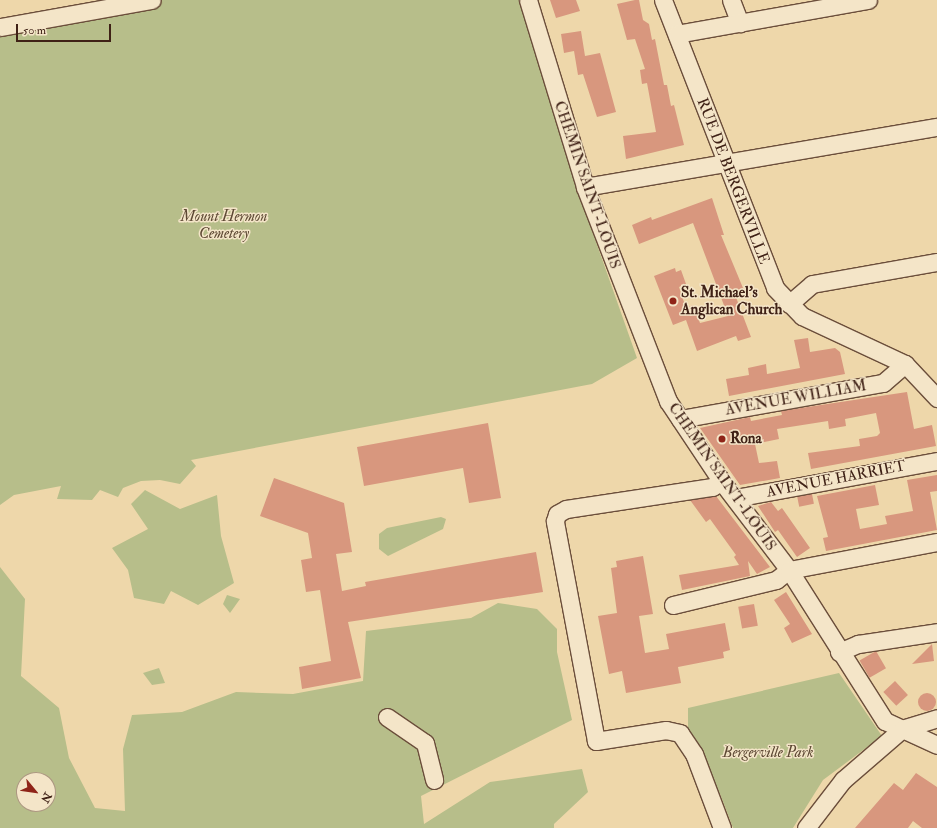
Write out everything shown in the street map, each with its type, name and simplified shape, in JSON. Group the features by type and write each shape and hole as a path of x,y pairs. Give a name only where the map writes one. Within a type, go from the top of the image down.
{"street":[{"path":"0,27 152,0"},
{"name":"CHEMIN SAINT-LOUIS","path":"528,0 584,186 654,372 680,419 722,482 789,570 839,652 885,721 937,745"},
{"name":"RUE DE BERGERVILLE","path":"663,0 768,275 788,304 802,316 905,364 937,398"},
{"path":"731,0 740,23"},
{"path":"676,34 868,0"},
{"path":"584,186 937,126"},
{"path":"788,304 812,284 937,262"},
{"name":"AVENUE WILLIAM","path":"680,419 883,383 905,364"},
{"name":"AVENUE HARRIET","path":"735,498 937,461"},
{"path":"722,482 704,489 566,509 557,514 555,531 596,741 666,730 680,733 694,754 722,828"},
{"path":"673,605 776,580 789,570 937,542"},
{"path":"839,652 858,644 937,632"},
{"path":"387,717 425,743 434,780"},
{"path":"806,828 843,780 902,728 937,718"}],"green space":[{"name":"Mount Hermon Cemetery","path":"153,0 526,0 577,188 637,358 592,384 191,460 196,466 180,484 160,480 141,481 123,488 118,497 100,490 92,500 57,499 61,486 14,495 0,505 0,28"},
{"path":"145,490 180,509 217,495 221,536 234,583 198,605 171,591 164,604 134,598 128,570 112,548 148,529 131,504"},
{"path":"441,517 446,519 443,529 388,556 379,549 379,534 387,528"},
{"path":"0,567 25,599 21,676 59,708 69,758 95,808 125,811 123,749 132,715 182,712 236,692 293,694 363,681 366,631 471,618 498,603 537,609 557,629 557,652 572,720 421,796 424,824 490,782 582,769 588,792 554,824 554,828 0,828"},
{"path":"227,595 240,599 230,613 223,604"},
{"path":"159,668 165,683 152,685 143,673"},
{"name":"Bergerville Park","path":"839,673 882,736 823,780 793,828 733,828 720,794 707,778 688,732 688,708"}],"building":[{"path":"550,0 576,0 580,11 556,18"},
{"path":"639,0 643,20 649,24 652,40 655,39 664,85 667,85 671,106 674,105 684,145 626,159 623,136 656,132 647,83 642,84 640,70 645,69 635,39 627,40 617,4"},
{"path":"581,31 585,56 600,53 616,112 597,117 583,74 578,75 574,51 564,53 561,34"},
{"path":"712,198 724,235 721,235 743,288 734,292 751,337 738,341 736,336 697,351 686,320 673,325 654,276 675,268 676,272 681,270 686,284 679,287 686,308 693,305 700,323 728,316 693,223 639,244 632,225 651,217 652,220"},
{"path":"808,338 810,352 835,348 840,352 845,374 729,396 726,379 749,375 748,368 766,364 767,374 800,368 794,340"},
{"path":"907,392 914,429 932,425 936,446 811,469 808,453 860,446 859,439 877,436 880,433 876,413 845,419 846,426 829,429 828,421 777,429 779,439 755,444 759,463 777,461 780,478 740,485 700,428 750,417 751,421 782,415 781,411"},
{"path":"488,423 501,498 469,503 463,468 364,486 357,447"},
{"path":"937,475 937,491 930,492 937,530 826,551 823,538 828,537 817,496 875,485 879,505 856,509 860,529 887,524 885,516 913,511 907,480"},
{"path":"274,478 344,503 352,552 336,554 342,591 366,586 365,582 536,552 543,592 348,622 361,678 302,689 299,667 331,661 320,590 306,592 301,560 312,558 308,533 260,516"},
{"path":"812,494 814,504 799,507 797,497"},
{"path":"716,496 770,567 757,574 748,561 750,576 682,590 679,575 739,565 734,557 736,555 710,519 706,522 690,500"},
{"path":"771,502 778,511 782,508 810,548 797,557 778,530 775,532 758,506"},
{"path":"643,556 653,614 639,616 645,653 669,649 666,634 725,623 730,650 723,652 724,658 678,667 681,683 626,693 622,671 609,674 598,616 617,613 611,568 617,567 616,561"},
{"path":"786,592 812,634 792,643 784,628 790,624 774,600"},
{"path":"754,604 758,626 742,628 738,607"},
{"path":"932,644 934,661 912,664"},
{"path":"876,651 886,668 870,678 860,660"},
{"path":"895,681 908,695 896,706 883,692"},
{"path":"927,693 933,696 936,702 933,708 927,711 921,708 918,702 921,696"},
{"path":"916,773 937,787 937,828 922,828 913,821 908,828 855,828 894,783 903,790"}],"place":[{"name":"St. Michael's Anglican Church","path":"673,301"},
{"name":"Rona","path":"722,439"}]}
